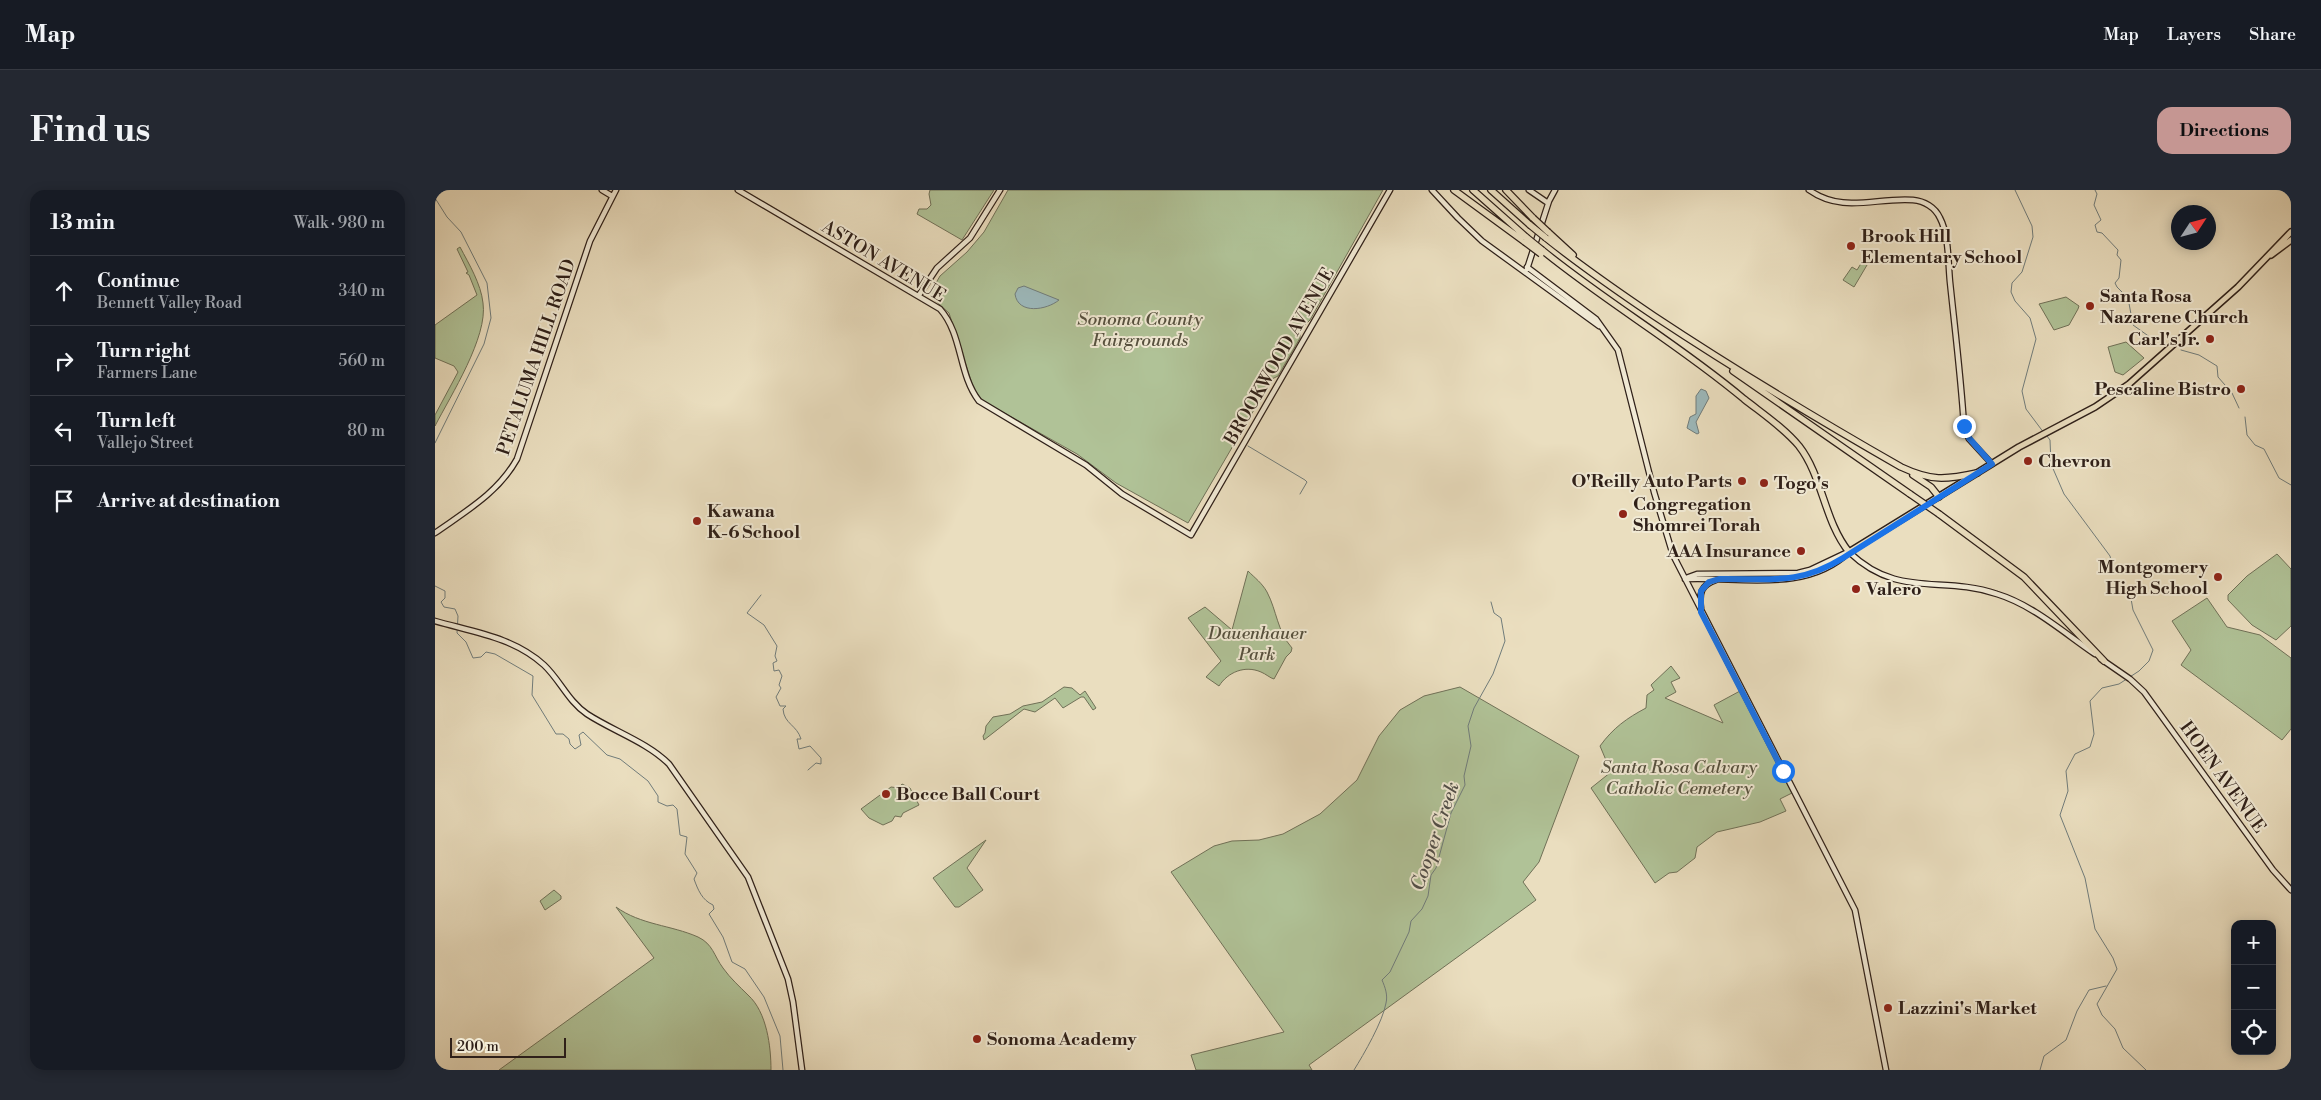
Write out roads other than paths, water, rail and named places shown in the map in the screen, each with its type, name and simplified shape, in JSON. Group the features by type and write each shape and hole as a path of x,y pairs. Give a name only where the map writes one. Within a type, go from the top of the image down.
{"highway":[{"path":"1454,190 1707,369 1791,438 1811,466 1836,531 1849,552"},
{"path":"1473,190 1525,240"},
{"path":"1491,190 1530,225 1547,235 1636,303 1939,514 2019,573 2104,661"},
{"path":"1506,190 1547,235"},
{"path":"1683,335 1806,412 1901,467 1929,486 1939,497"},
{"path":"1901,467 1918,475 1936,479 1977,473"}],"main road":[{"path":"2270,256 2275,248 2291,232"},
{"path":"1849,552 1992,464 2095,407 2129,384 2157,362 2270,256 2291,240"}],"street":[{"path":"602,190 613,196"},
{"name":"PETALUMA HILL ROAD","path":"435,533 491,493 506,477 517,460 590,241 616,190"},
{"name":"ASTON AVENUE","path":"738,190 940,309 948,318 967,384 979,401 1086,465 1122,494 1191,535"},
{"path":"919,295 937,268 970,238 999,190"},
{"name":"BROOKWOOD AVENUE","path":"1191,535 1390,190"},
{"path":"1432,190 1475,235 1604,330"},
{"path":"1529,190 1548,203"},
{"path":"1526,273 1548,203 1555,190"},
{"path":"1809,190 1827,200 1840,203 1913,200 1927,204 1938,213 1943,224 1948,261 1964,426 1969,438 1992,464"},
{"path":"1527,267 1579,304 1599,322 1621,358 1665,532 1701,612 1855,910 1886,1070"},
{"path":"1685,579 1697,574 1798,573 1849,552"},
{"path":"1685,579 1797,578 1828,567 1849,552"},
{"name":"HOEN AVENUE","path":"1849,552 1869,568 1898,581 1970,587 2006,597 2025,606 2137,684 2273,870 2291,890"},
{"path":"1701,612 1701,591 1709,582 1719,579"},
{"path":"435,621 499,638 526,652 549,670 576,706 656,754 669,764 748,876 787,979 793,1002 802,1070"}],"water":[{"path":"1024,286 1059,300 1041,308 1027,308 1017,301 1015,294 1018,288"},
{"path":"1701,389 1706,391 1709,398 1696,422 1699,433 1697,434 1687,428 1690,417 1696,414 1696,396"}],"waterway":[{"path":"2015,190 2032,226 2033,237 2022,272 2012,283 2011,292 2015,301 2030,318 2036,339 2022,391 2026,409 2044,433"},
{"path":"2095,190 2097,194 2094,205 2101,220 2095,225 2097,232 2102,233 2118,250 2117,255 2121,260 2119,278 2115,283 2128,298 2133,325 2154,340 2164,343"},
{"path":"435,198 447,217 461,232 487,283 491,318 484,344 435,443"},
{"path":"2181,350 2199,355 2217,366 2218,377 2232,393 2239,408"},
{"path":"2245,417 2247,435 2255,445 2264,449 2279,478 2291,485"},
{"path":"2047,436 2050,440 2051,464 2064,494 2110,556 2111,560"},
{"path":"1248,446 1305,480 1307,482 1300,494"},
{"path":"2121,582 2130,593 2133,610 2153,650 2149,661 2139,671 2119,684 2102,688 2090,701 2094,734 2090,747 2075,754 2066,771 2068,791 2060,815 2085,878 2095,929 2113,958 2117,969 2097,1004 2102,1015 2115,1029 2123,1048 2146,1070"},
{"path":"435,586 445,591 445,598 441,602 444,607 455,609 458,616 457,633 466,642 473,658 481,657 486,652 495,654 533,676 532,695 556,734 563,734 569,739 570,744 575,749 581,745 579,735 583,732 607,755 620,759 648,781 658,796 658,802 667,806 673,805 677,809 680,835 687,837 685,854 697,873 694,879 697,887 703,897 713,905 714,909 709,914 723,937 732,962 745,969 764,997 780,1036 783,1070"},
{"path":"761,595 747,613 764,625 777,646 775,656 777,661 773,663 774,671 779,670 782,676 779,685 781,688 776,697 780,706 786,706 783,709 784,714 799,734 801,739 797,739 799,749 810,746 821,758 821,764 816,763 808,770"},
{"name":"Cooper Creek","path":"1354,1070 1368,1047 1381,1019 1387,997 1382,980 1390,972 1409,932 1411,921 1422,909 1428,896 1431,875 1436,868 1451,813 1465,785 1464,776 1471,746 1468,726 1474,708 1493,674 1505,641 1501,618 1494,613 1491,602"},
{"path":"2040,1070 2044,1056 2066,1040 2077,1011 2089,990 2106,986"}],"place":[{"name":"Brook Hill Elementary School","path":"1851,246"},
{"name":"Santa Rosa Nazarene Church","path":"2090,306"},
{"name":"Carl's Jr.","path":"2210,339"},
{"name":"Pescaline Bistro","path":"2241,389"},
{"name":"Chevron","path":"2028,461"},
{"name":"O'Reilly Auto Parts","path":"1742,481"},
{"name":"Togo's","path":"1764,483"},
{"name":"Congregation Shomrei Torah","path":"1623,514"},
{"name":"Kawana K-6 School","path":"697,521"},
{"name":"AAA Insurance","path":"1801,551"},
{"name":"Montgomery High School","path":"2218,577"},
{"name":"Valero","path":"1856,589"},
{"name":"Bocce Ball Court","path":"886,794"},
{"name":"Lazzini's Market","path":"1888,1008"},
{"name":"Sonoma Academy","path":"977,1039"}],"park label":[{"name":"Sonoma County Fairgrounds","path":"1140,329"},
{"name":"Dauenhauer Park","path":"1257,643"},
{"name":"Santa Rosa Calvary Catholic Cemetery","path":"1679,777"}]}
